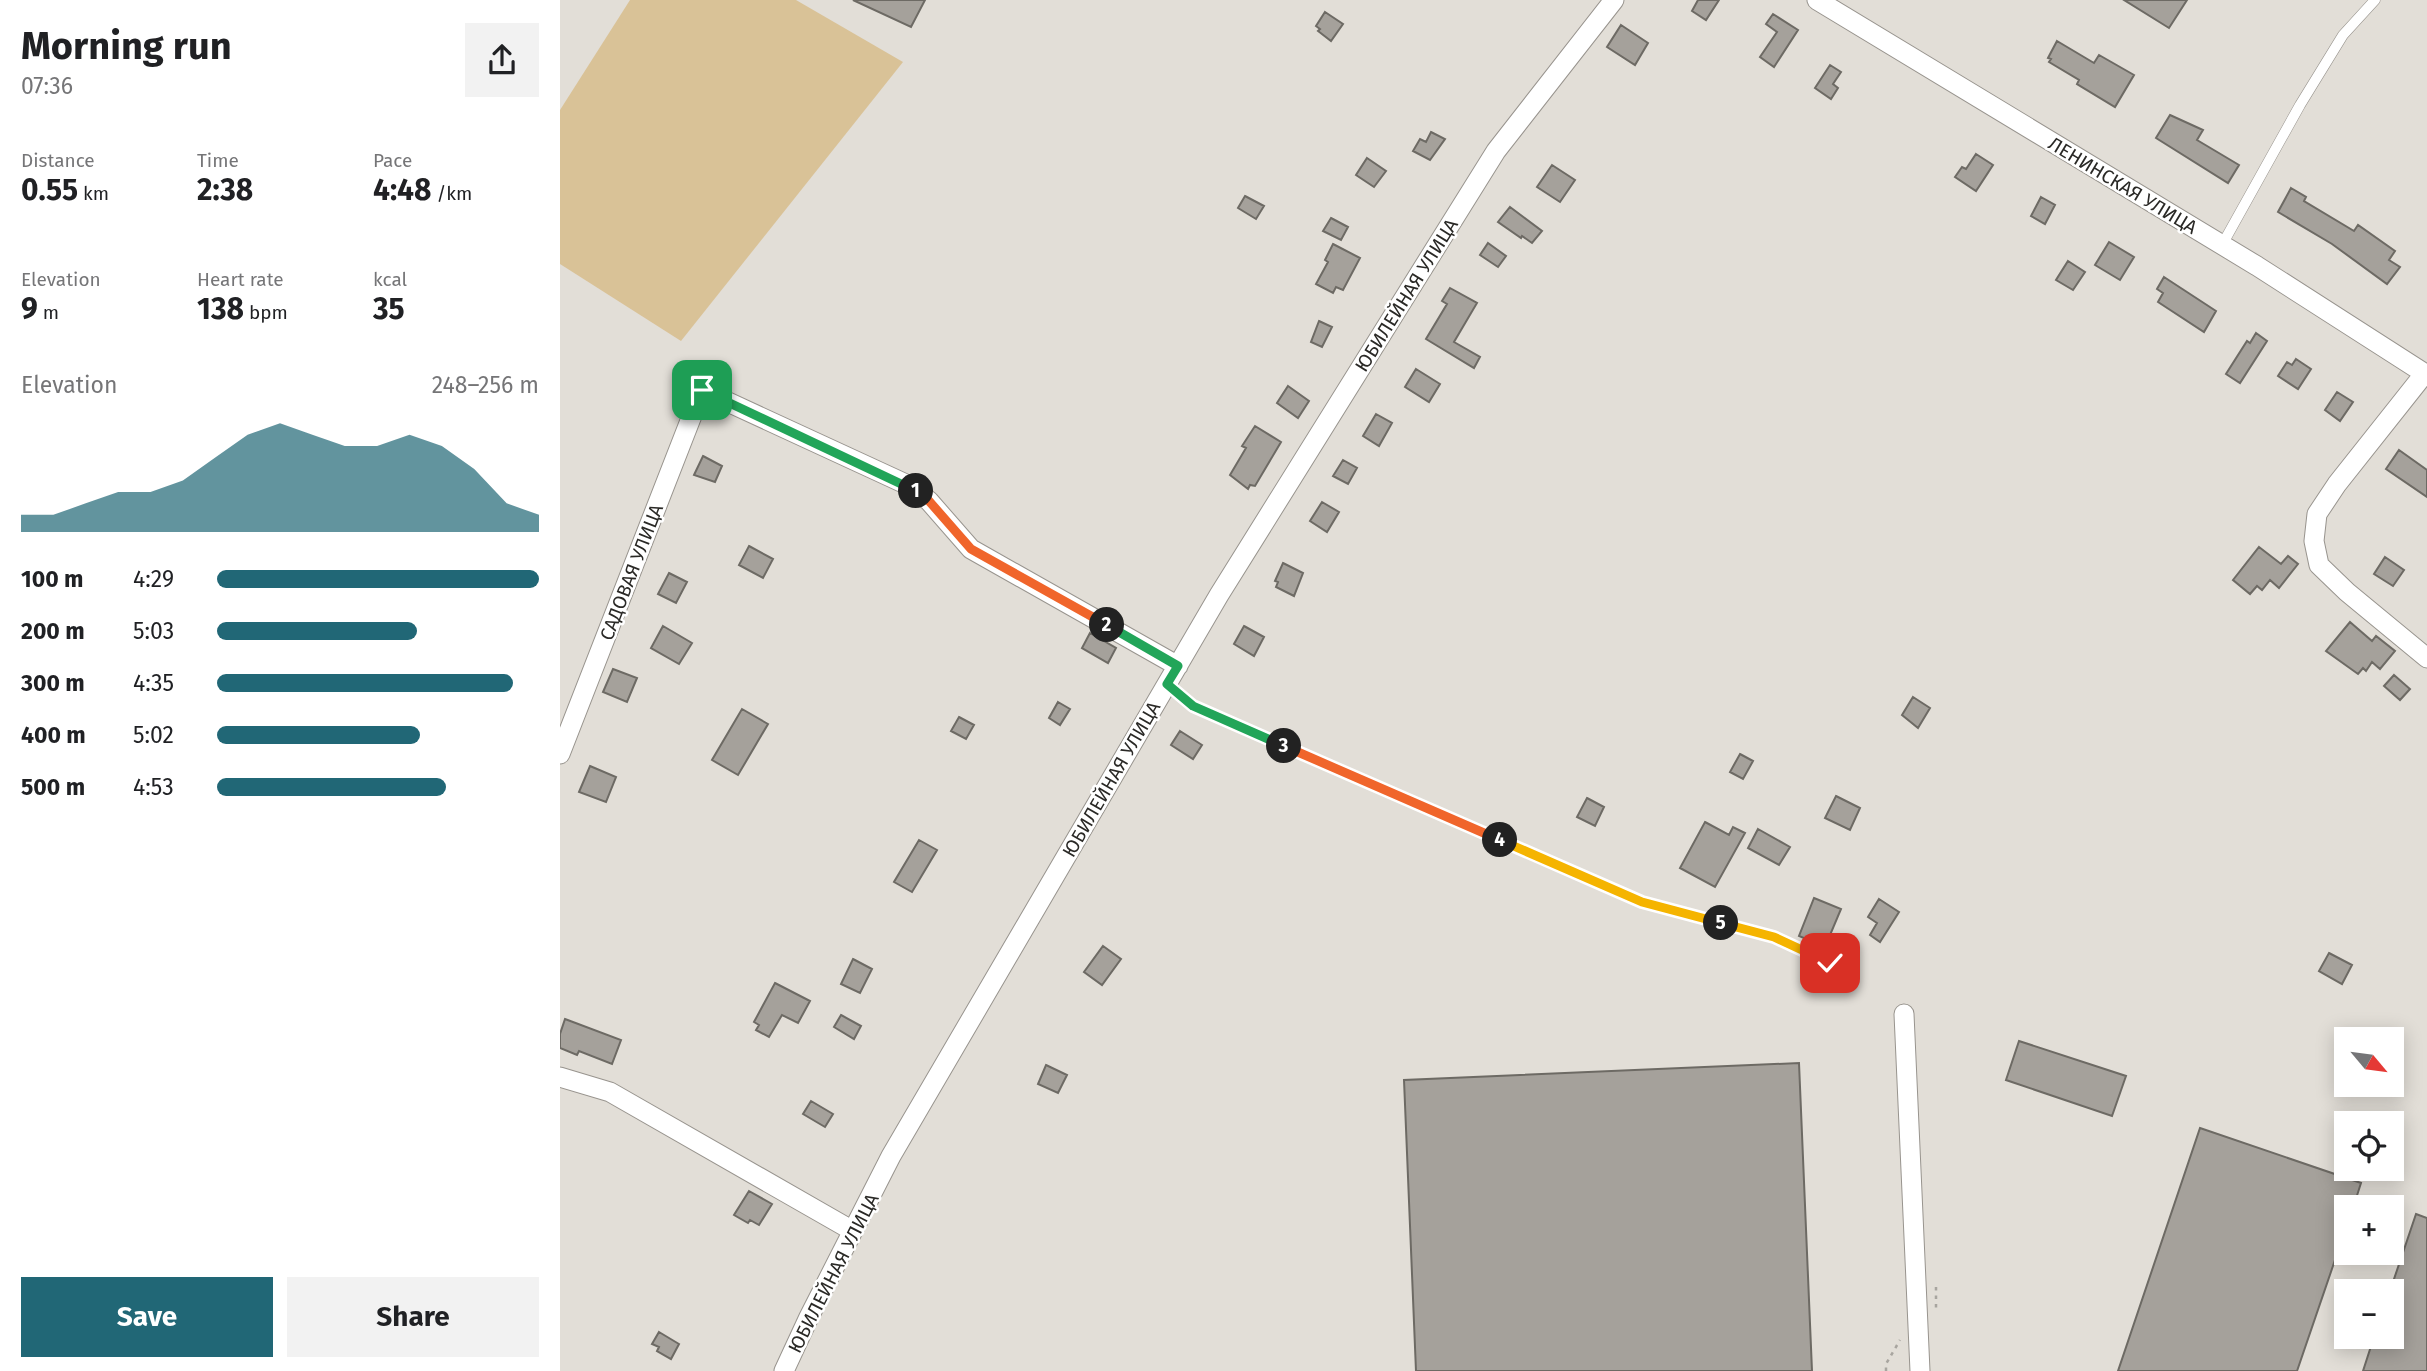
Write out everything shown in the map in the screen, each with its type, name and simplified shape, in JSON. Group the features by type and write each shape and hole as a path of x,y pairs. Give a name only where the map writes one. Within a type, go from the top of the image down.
{"street":[{"name":"ЮБИЛЕЙНАЯ УЛИЦА","path":"784,1371 898,1144 1167,684 1496,151 1614,0"},
{"name":"ЛЕНИНСКАЯ УЛИЦА","path":"1817,0 2222,245 2426,374"},
{"path":"2426,374 2337,484 2317,514 2314,541 2319,565 2347,592 2427,658"},
{"name":"САДОВАЯ УЛИЦА","path":"560,754 702,390 910,486 929,501 971,549 1178,666"},
{"path":"1904,1014 1920,1371"},
{"path":"560,1077 610,1092 853,1231"}],"lane":[{"path":"2222,245 2300,105 2343,35 2375,0"},
{"path":"1167,684 1193,706 1642,902 1774,937 1830,963"}],"shaded area":[{"path":"630,0 796,0 903,62 681,341 560,264 560,110"}],"building":[{"path":"853,0 925,0 911,27"},
{"path":"1698,0 1719,0 1706,20 1692,11"},
{"path":"2124,0 2187,0 2169,28"},
{"path":"1325,12 1343,24 1331,41 1318,31 1320,29 1316,26"},
{"path":"1773,14 1798,30 1774,67 1760,57 1777,32 1766,24"},
{"path":"1621,25 1648,43 1635,65 1607,47"},
{"path":"2057,41 2094,63 2099,55 2134,75 2115,107 2077,84 2079,80 2049,62 2051,59 2048,58"},
{"path":"1830,65 1841,72 1833,84 1838,88 1831,99 1815,88"},
{"path":"2170,115 2203,130 2197,140 2239,165 2228,183 2156,138"},
{"path":"1431,132 1445,139 1430,160 1413,151 1420,139 1426,142"},
{"path":"1976,154 1993,165 1976,191 1955,177 1962,167 1966,169"},
{"path":"1367,158 1386,171 1374,187 1356,175"},
{"path":"1552,165 1575,180 1560,202 1537,187"},
{"path":"2291,188 2306,197 2304,201 2354,231 2358,225 2395,251 2389,260 2400,267 2387,284 2332,244 2278,212"},
{"path":"1245,196 1264,206 1256,219 1238,208"},
{"path":"2041,197 2055,205 2045,224 2031,216"},
{"path":"1510,207 1542,231 1532,243 1498,222"},
{"path":"1331,218 1348,227 1341,240 1323,231"},
{"path":"2109,242 2134,257 2120,280 2095,265"},
{"path":"1488,243 1506,256 1498,267 1480,255"},
{"path":"1333,244 1360,258 1343,290 1336,287 1333,293 1316,284 1328,262 1325,260"},
{"path":"2068,261 2085,272 2073,290 2056,280"},
{"path":"2164,277 2216,311 2204,332 2158,302 2163,293 2157,289"},
{"path":"1450,288 1477,303 1454,342 1480,357 1474,368 1426,339 1447,304 1442,301"},
{"path":"1319,321 1332,327 1322,347 1311,342"},
{"path":"2256,333 2267,341 2240,383 2226,374 2247,341 2250,343"},
{"path":"2296,359 2311,369 2298,389 2278,376 2287,362 2292,365"},
{"path":"1416,369 1440,384 1429,402 1405,387"},
{"path":"1288,386 1309,401 1298,418 1277,403"},
{"path":"2337,392 2353,402 2340,421 2325,410"},
{"path":"1376,414 1392,423 1379,446 1363,436"},
{"path":"1255,426 1281,442 1255,486 1250,485 1248,489 1230,475 1246,448 1242,446"},
{"path":"2399,450 2427,470 2427,497 2386,469"},
{"path":"703,456 722,466 715,482 694,475"},
{"path":"1343,460 1357,468 1348,484 1333,476"},
{"path":"1322,502 1339,512 1327,532 1310,521"},
{"path":"749,546 773,559 763,578 739,565"},
{"path":"2259,547 2281,564 2288,556 2298,564 2279,588 2270,580 2262,590 2257,586 2250,594 2233,580"},
{"path":"2385,557 2404,570 2393,586 2374,574"},
{"path":"1283,563 1303,573 1294,596 1276,587 1278,582 1275,581"},
{"path":"669,573 687,582 676,603 658,594"},
{"path":"2350,622 2372,641 2376,636 2395,651 2380,669 2372,662 2366,671 2363,668 2358,674 2326,651"},
{"path":"663,626 692,643 679,664 651,648"},
{"path":"1244,626 1264,637 1254,656 1234,644"},
{"path":"1090,633 1116,648 1108,663 1082,648"},
{"path":"613,669 637,678 627,702 603,692"},
{"path":"2394,675 2410,689 2400,700 2384,686"},
{"path":"1913,697 1930,708 1918,728 1902,715"},
{"path":"1058,702 1070,709 1060,725 1049,718"},
{"path":"742,709 768,724 738,775 712,760"},
{"path":"959,717 974,725 966,739 951,731"},
{"path":"1180,731 1202,745 1193,759 1171,745"},
{"path":"1740,754 1753,761 1743,779 1730,772"},
{"path":"590,766 616,777 606,802 579,792"},
{"path":"1836,796 1860,808 1850,830 1825,818"},
{"path":"1587,798 1604,807 1595,826 1577,817"},
{"path":"1705,822 1729,835 1733,827 1745,833 1715,887 1680,868"},
{"path":"1758,829 1790,847 1779,865 1748,848"},
{"path":"919,840 937,850 912,892 894,882"},
{"path":"1814,898 1841,909 1825,947 1799,936"},
{"path":"1879,899 1899,912 1880,942 1870,935 1877,923 1868,917"},
{"path":"1103,946 1121,959 1102,985 1084,972"},
{"path":"2329,953 2352,965 2342,984 2319,971"},
{"path":"853,959 872,969 860,993 841,984"},
{"path":"775,983 810,1001 798,1023 782,1015 769,1037 756,1030 759,1025 754,1022"},
{"path":"841,1015 861,1026 854,1039 834,1027"},
{"path":"565,1019 621,1040 612,1064 579,1051 577,1055 560,1048 560,1034"},
{"path":"2019,1041 2126,1076 2112,1116 2006,1080"},
{"path":"1799,1063 1812,1371 1416,1371 1404,1080"},
{"path":"1046,1065 1067,1075 1058,1093 1038,1084"},
{"path":"811,1101 833,1114 825,1127 803,1114"},
{"path":"2200,1128 2334,1174 2334,1181 2361,1183 2357,1195 2334,1195 2334,1263 2297,1371 2118,1371"},
{"path":"749,1191 772,1204 759,1225 750,1220 748,1223 734,1215"},
{"path":"2416,1214 2427,1218 2427,1371 2363,1371 2370,1349 2404,1349 2404,1279 2394,1279 2399,1265 2404,1265 2404,1250"},
{"path":"659,1332 679,1344 671,1359 657,1351 659,1347 652,1344"}],"route":[{"path":"702,390 910,486 929,501 971,549 1178,666 1167,684 1193,706 1642,902 1774,937 1830,963"}]}
